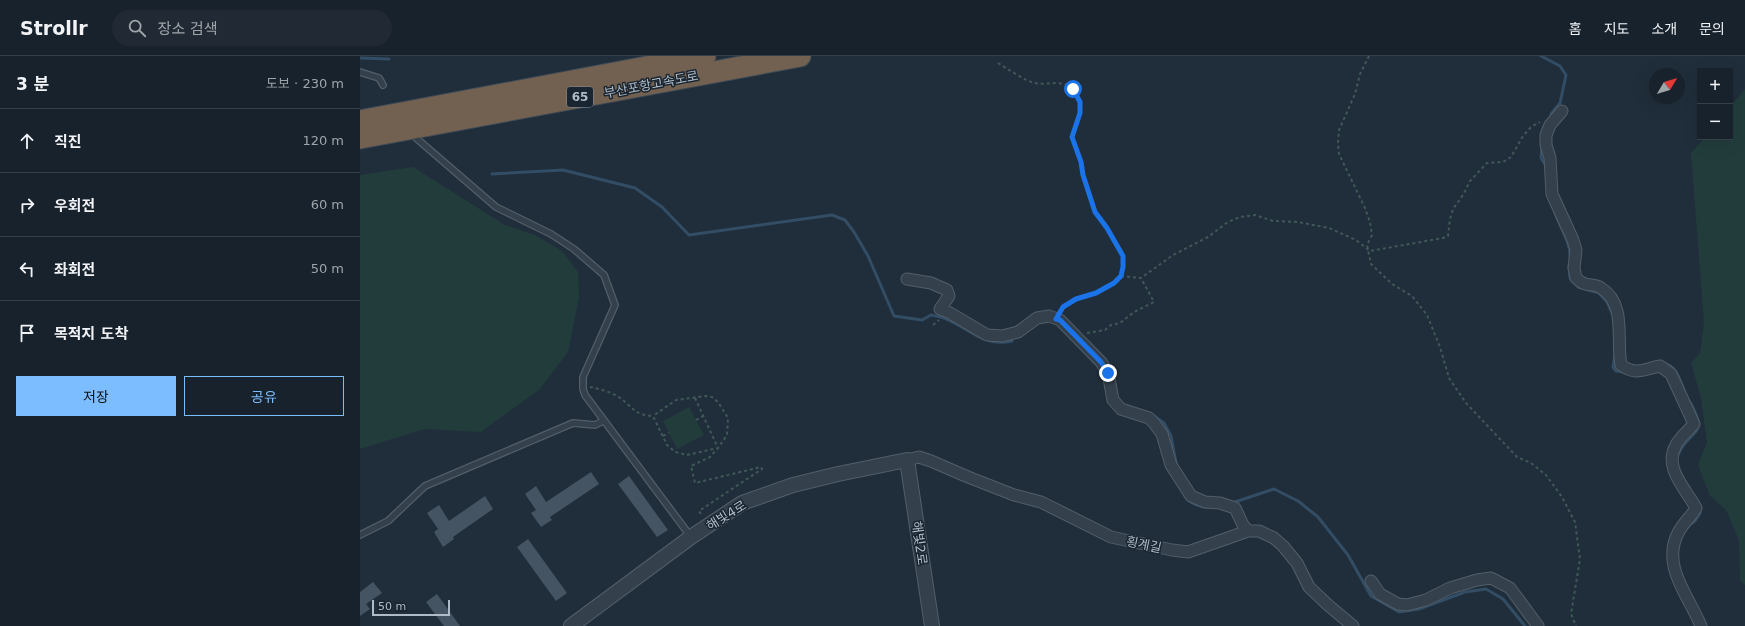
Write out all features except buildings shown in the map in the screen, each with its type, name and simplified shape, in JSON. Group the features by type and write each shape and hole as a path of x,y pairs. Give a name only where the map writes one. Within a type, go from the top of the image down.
{"highway":[{"name":"부산포항고속도로","path":"360,120 705,56"},
{"name":"부산포항고속도로","path":"360,138 800,56"}],"street":[{"path":"1559,115 1546,135 1546,145 1550,158 1550,184 1552,194 1576,250 1574,268 1576,278 1583,284 1600,287 1608,294 1613,302 1618,312 1619,354 1621,365 1628,370 1639,372 1660,366 1671,374 1694,424 1676,445 1671,458 1676,476 1696,508 1692,516 1678,532 1673,545 1673,554 1676,577 1696,615 1700,626"},
{"path":"907,278 931,283 947,290 948,296 940,309 950,313 987,335 1002,336 1018,332 1037,318 1049,316 1060,320 1101,362 1108,373 1113,400 1121,409 1149,418 1162,434 1171,465 1192,496 1205,502 1227,505 1235,508 1242,525 1248,531 1259,531 1274,538 1283,546 1297,563 1309,586 1328,605 1353,626"},
{"name":"횡계길","path":"907,460 918,457 931,461 1001,490 1041,502 1111,537 1172,550 1188,552 1248,531"},
{"name":"해빛4로","path":"570,626 691,537 742,503 764,494 838,474 907,460"},
{"name":"해빛2로","path":"907,460 932,626"},
{"path":"1371,581 1380,594 1398,604 1407,605 1426,600 1450,588 1491,578 1510,588 1538,626"}],"lane":[{"path":"360,72 379,78 383,85"},
{"path":"416,138 496,207 552,234 574,248 604,275 615,305 583,377 585,395 691,537"},
{"path":"360,535 388,521 424,486 573,423 595,425 603,420"}],"path":[{"path":"1369,56 1360,74 1355,94 1339,130 1338,143 1339,154 1365,208 1370,222 1372,235 1368,245 1368,250 1371,264 1392,284 1412,296 1427,315 1440,347 1450,378 1466,402 1517,457 1531,463 1546,475 1562,497 1575,522 1580,559 1571,614 1576,626"},
{"path":"998,63 1035,83 1061,83 1073,89 1080,102 1080,113 1072,137 1081,162 1083,175 1095,212 1107,228 1123,256 1121,276 1114,283 1096,293 1076,299 1063,307 1056,319"},
{"path":"1121,276 1142,278 1173,255 1208,237 1228,222 1240,217 1254,215 1273,221 1298,222 1329,228 1356,240 1368,250 1448,236 1453,209 1474,177 1487,163 1503,162 1511,157 1523,136 1531,127 1547,117 1559,115"},
{"path":"1080,340 1087,333 1105,330 1111,325 1120,323 1134,312 1154,302 1142,278"},
{"path":"933,325 939,320"},
{"path":"583,386 621,398 637,413 644,416 653,416 676,400 712,397 718,402 728,418 728,436 710,457 692,466 695,483 761,467 762,469 699,511 708,525"},
{"path":"695,398 718,448"},
{"path":"653,416 667,445 675,452 687,455 718,448"},
{"path":"696,420 703,416"},
{"path":"663,436 669,433"}],"green space":[{"path":"1745,89 1745,585 1740,580 1739,540 1726,510 1710,496 1698,465 1707,442 1701,398 1691,363 1700,353 1704,323 1691,153 1702,140 1733,140 1733,103"},
{"path":"413,167 505,225 535,235 562,251 578,272 579,297 568,352 540,389 481,432 424,429 360,449 360,175"},
{"path":"689,407 704,435 677,449 663,421"}],"waterway":[{"path":"1541,56 1560,66 1566,75 1560,103 1551,114"},
{"path":"360,58 389,59"},
{"path":"1542,145 1541,158 1546,166"},
{"path":"492,174 563,170 635,188 662,207 689,235 832,215 845,220 854,232 868,256 894,316 922,320 931,315 937,316 955,323 978,336 993,342 1012,341"},
{"path":"1555,213 1567,241 1570,258"},
{"path":"1569,266 1570,278 1578,287 1599,293 1607,302 1612,313"},
{"path":"1615,354 1613,367 1616,371 1624,372"},
{"path":"1663,363 1674,370 1679,377 1684,390"},
{"path":"1678,455 1682,446 1696,432 1698,427 1696,414 1690,402"},
{"path":"1154,416 1164,423 1171,436 1177,468"},
{"path":"1232,503 1274,489 1298,501 1318,517 1348,555 1371,596 1399,612 1419,609 1465,592 1486,589 1503,599 1525,626"},
{"path":"1185,496 1189,501 1202,507 1209,507"},
{"path":"1688,526 1695,521 1700,513 1700,509"}],"route":[{"path":"1073,89 1080,102 1080,113 1072,137 1081,162 1083,175 1095,212 1107,228 1123,256 1123,267 1121,276 1114,283 1096,293 1076,299 1063,307 1056,319 1060,320 1101,362 1108,373"}]}
